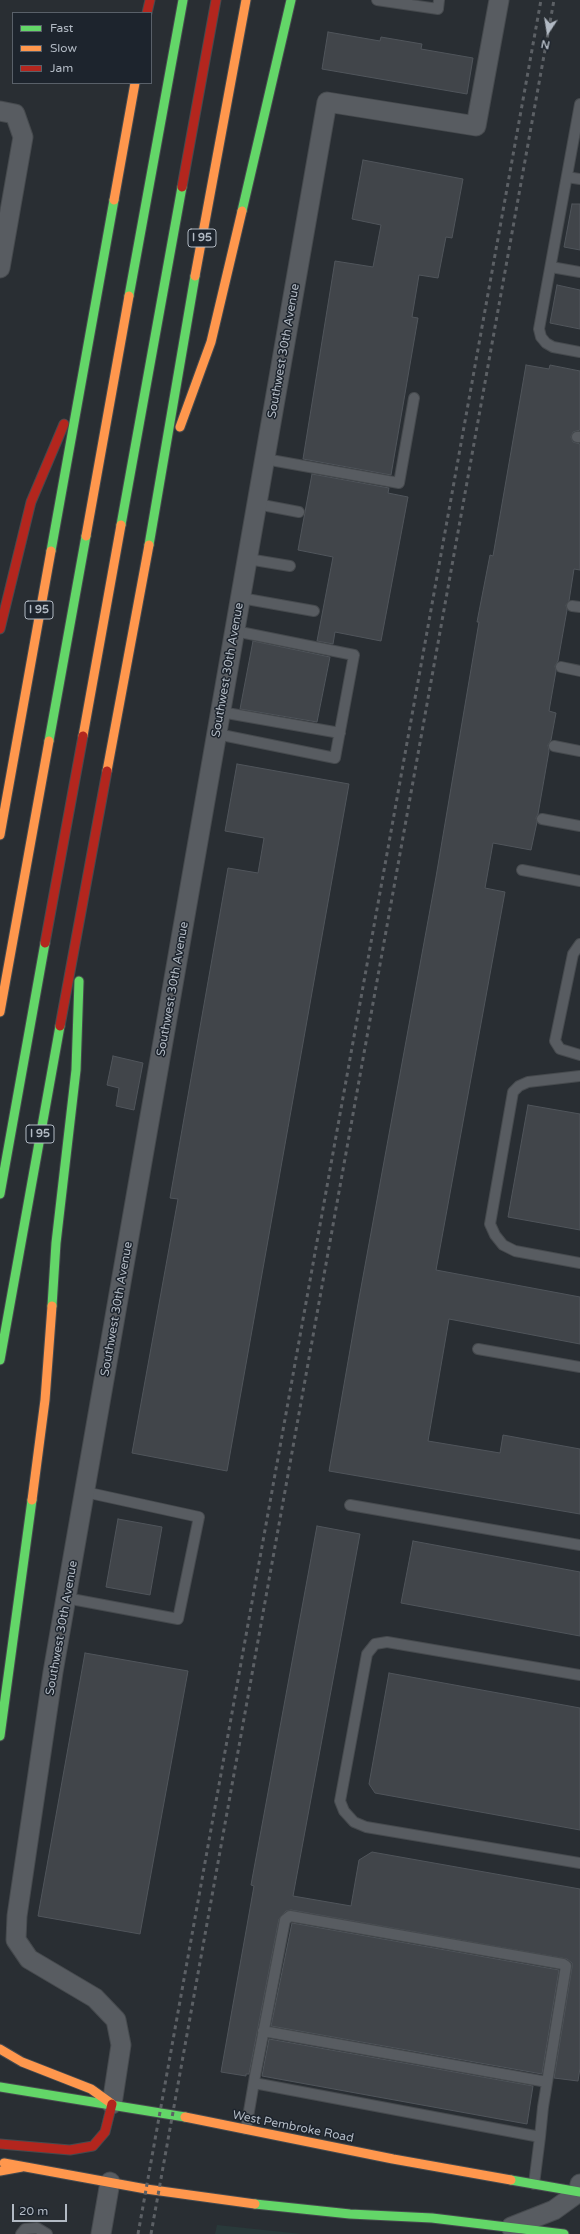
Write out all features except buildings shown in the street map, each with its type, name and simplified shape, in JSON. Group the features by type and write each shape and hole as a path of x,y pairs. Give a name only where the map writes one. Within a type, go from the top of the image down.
{"main road":[{"path":"147,12 150,0"},
{"path":"0,1012 183,0"},
{"path":"0,1194 216,0"},
{"name":"I 95","path":"0,1360 81,908 162,477 188,313 246,0"},
{"path":"162,477 210,342 291,0"},
{"name":"I 95","path":"0,835 135,84"},
{"path":"0,629 31,502 80,386"},
{"path":"0,1736 45,1400 56,1243 76,1070 81,908"},
{"path":"0,2049 22,2062 91,2089 112,2104 105,2132 93,2146 70,2150 0,2144"},
{"name":"West Pembroke Road","path":"0,2087 112,2104 393,2159 534,2184 580,2190"},
{"path":"0,2162 22,2167 234,2202 511,2226 564,2234"},
{"path":"0,2171 22,2167"}],"street":[{"name":"Southwest 30th Avenue","path":"112,2104 122,2045 116,2020 95,1998 29,1959 16,1940 17,1916 66,1598 328,102 476,126 499,0"},
{"path":"0,111 15,114 23,137 0,268"},
{"path":"101,2234 110,2182"},
{"path":"511,2226 554,2210 580,2190"}],"lane":[{"path":"378,0 438,10 439,0"},
{"path":"580,104 539,329 541,337 546,343 553,347 580,352"},
{"path":"567,177 580,179"},
{"path":"551,267 580,272"},
{"path":"265,458 399,482 414,398"},
{"path":"257,504 299,512"},
{"path":"248,559 290,566"},
{"path":"241,598 314,611"},
{"path":"217,734 335,758 354,655 235,632"},
{"path":"561,667 580,671"},
{"path":"221,712 340,733"},
{"path":"554,746 580,751"},
{"path":"542,819 580,826"},
{"path":"522,870 580,881"},
{"path":"580,944 573,954 556,1041 560,1049 580,1055"},
{"path":"580,1076 528,1082 519,1086 513,1092 490,1224 495,1235 504,1245 515,1251 580,1263"},
{"path":"478,1349 580,1367"},
{"path":"66,1598 178,1619 199,1517 85,1492"},
{"path":"350,1505 580,1545"},
{"path":"580,1675 387,1642 375,1644 367,1654 340,1801 344,1811 354,1822 366,1827 580,1863"},
{"path":"246,2130 263,2031 285,1920 290,1916 563,1964 566,1970 547,2082 534,2184"},
{"path":"263,2031 547,2082"},
{"path":"254,2084 540,2137"},
{"path":"21,2234 24,2229 37,2228 47,2234"}],"shaded area":[{"path":"217,2225 302,2234 215,2234"}],"railway":[{"path":"138,2234 541,0"},
{"path":"151,2234 554,0"}],"traffic: fast":[{"path":"129,296 183,0"},
{"path":"242,211 291,0"},
{"path":"121,525 182,187"},
{"path":"51,551 114,200"},
{"path":"149,545 195,276"},
{"path":"49,741 86,536"},
{"path":"0,1194 45,943"},
{"path":"52,1306 56,1243 76,1070 79,981"},
{"path":"0,1360 60,1026"},
{"path":"0,1736 32,1500"},
{"path":"0,2087 185,2117"},
{"path":"511,2180 580,2192"},
{"path":"255,2204 350,2214 432,2218 564,2234"}],"traffic: slow":[{"path":"195,276 246,0"},
{"path":"114,200 135,84"},
{"path":"180,427 211,342 242,211"},
{"path":"86,536 129,296"},
{"path":"83,736 121,525"},
{"path":"107,771 149,545"},
{"path":"0,835 51,551"},
{"path":"0,1012 49,741"},
{"path":"32,1500 45,1400 52,1306"},
{"path":"0,2049 22,2062 91,2089 112,2104"},
{"path":"185,2117 393,2159 511,2180"},
{"path":"4,2163 146,2189 255,2204"},
{"path":"0,2171 22,2167"}],"traffic: jam":[{"path":"147,12 150,0"},
{"path":"182,187 216,0"},
{"path":"0,629 31,502 64,424"},
{"path":"45,943 83,736"},
{"path":"60,1026 107,771"},
{"path":"0,2144 70,2150 93,2146 105,2132 112,2104"}]}
